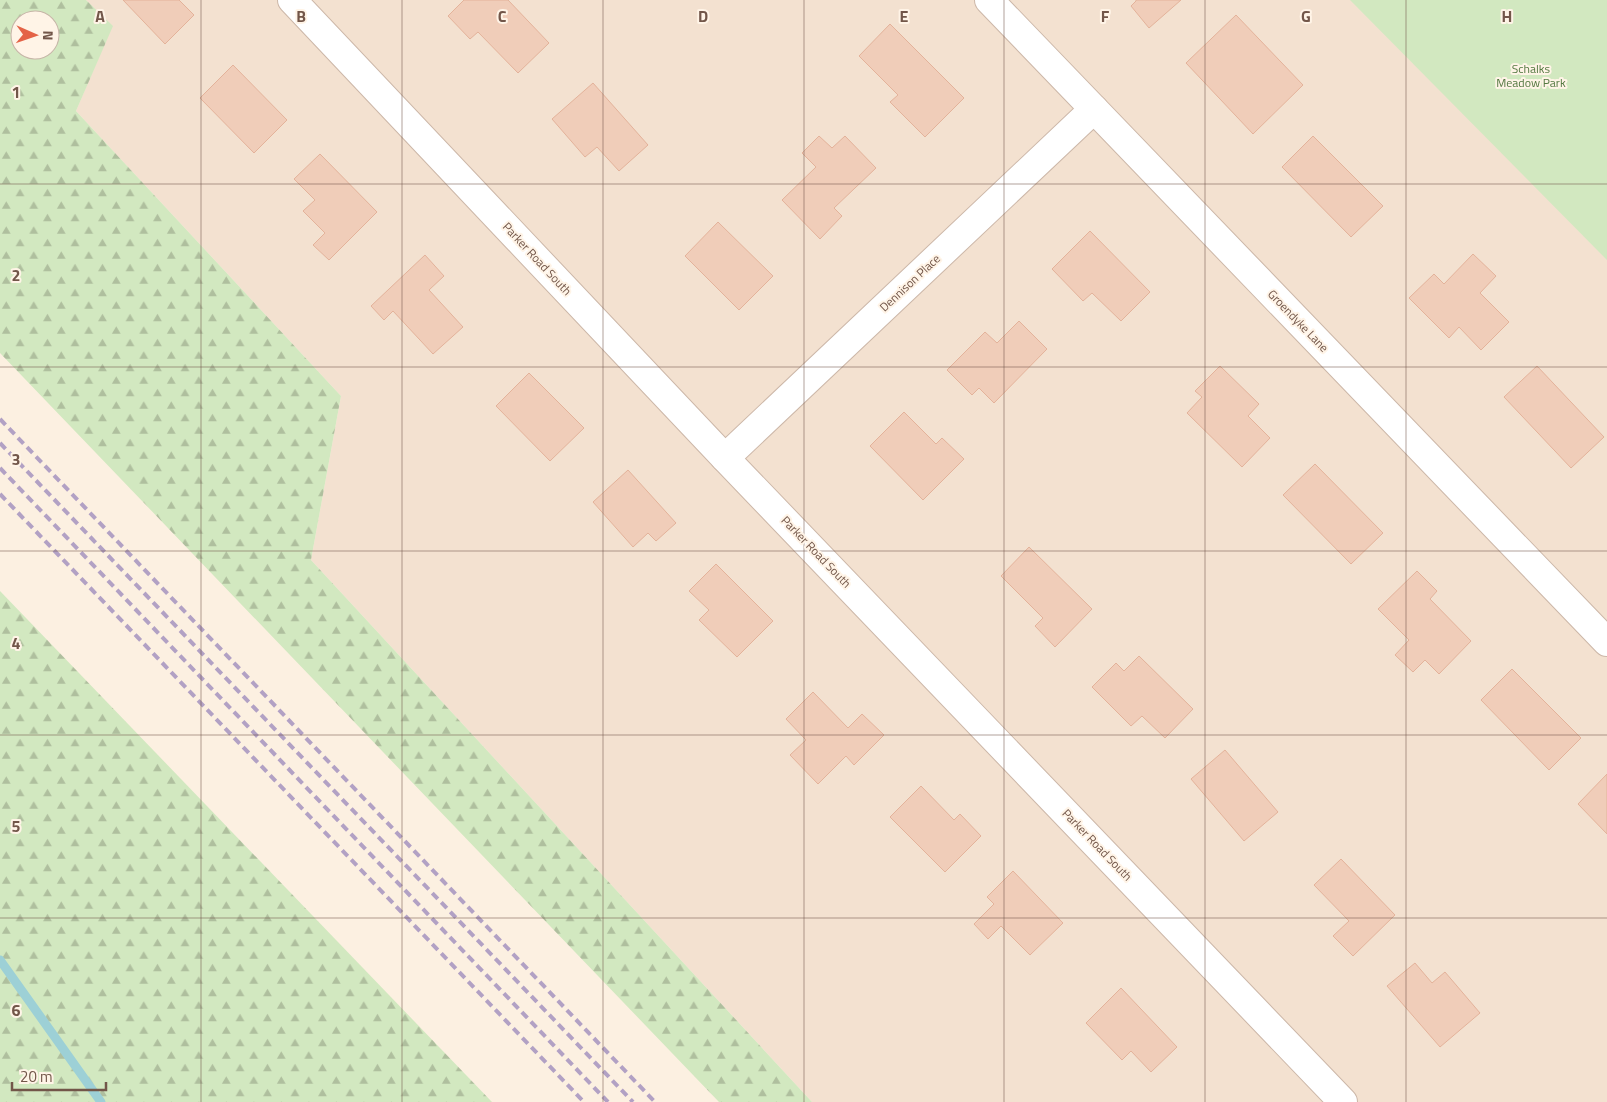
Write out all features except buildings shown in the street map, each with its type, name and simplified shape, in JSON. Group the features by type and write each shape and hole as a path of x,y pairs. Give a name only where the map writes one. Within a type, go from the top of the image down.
{"street":[{"name":"Parker Road South","path":"292,0 726,458 1343,1102"},
{"name":"Groendyke Lane","path":"989,0 1607,642"},
{"name":"Dennison Place","path":"726,458 1094,109"}],"shaded area":[{"path":"86,0 1607,0 1607,1102 812,1102 311,560 341,396 76,111 112,26"}],"green space":[{"path":"0,0 86,0 113,26 76,111 341,396 311,560 812,1102 719,1102 0,353"},
{"name":"Schalks Meadow Park","path":"1350,0 1607,0 1607,260"},
{"path":"0,591 492,1102 0,1102"}],"waterway":[{"path":"0,960 101,1102"}],"railway":[{"path":"0,419 655,1102"},
{"path":"0,443 633,1102"},
{"path":"0,468 608,1102"},
{"path":"0,494 584,1102"}]}
